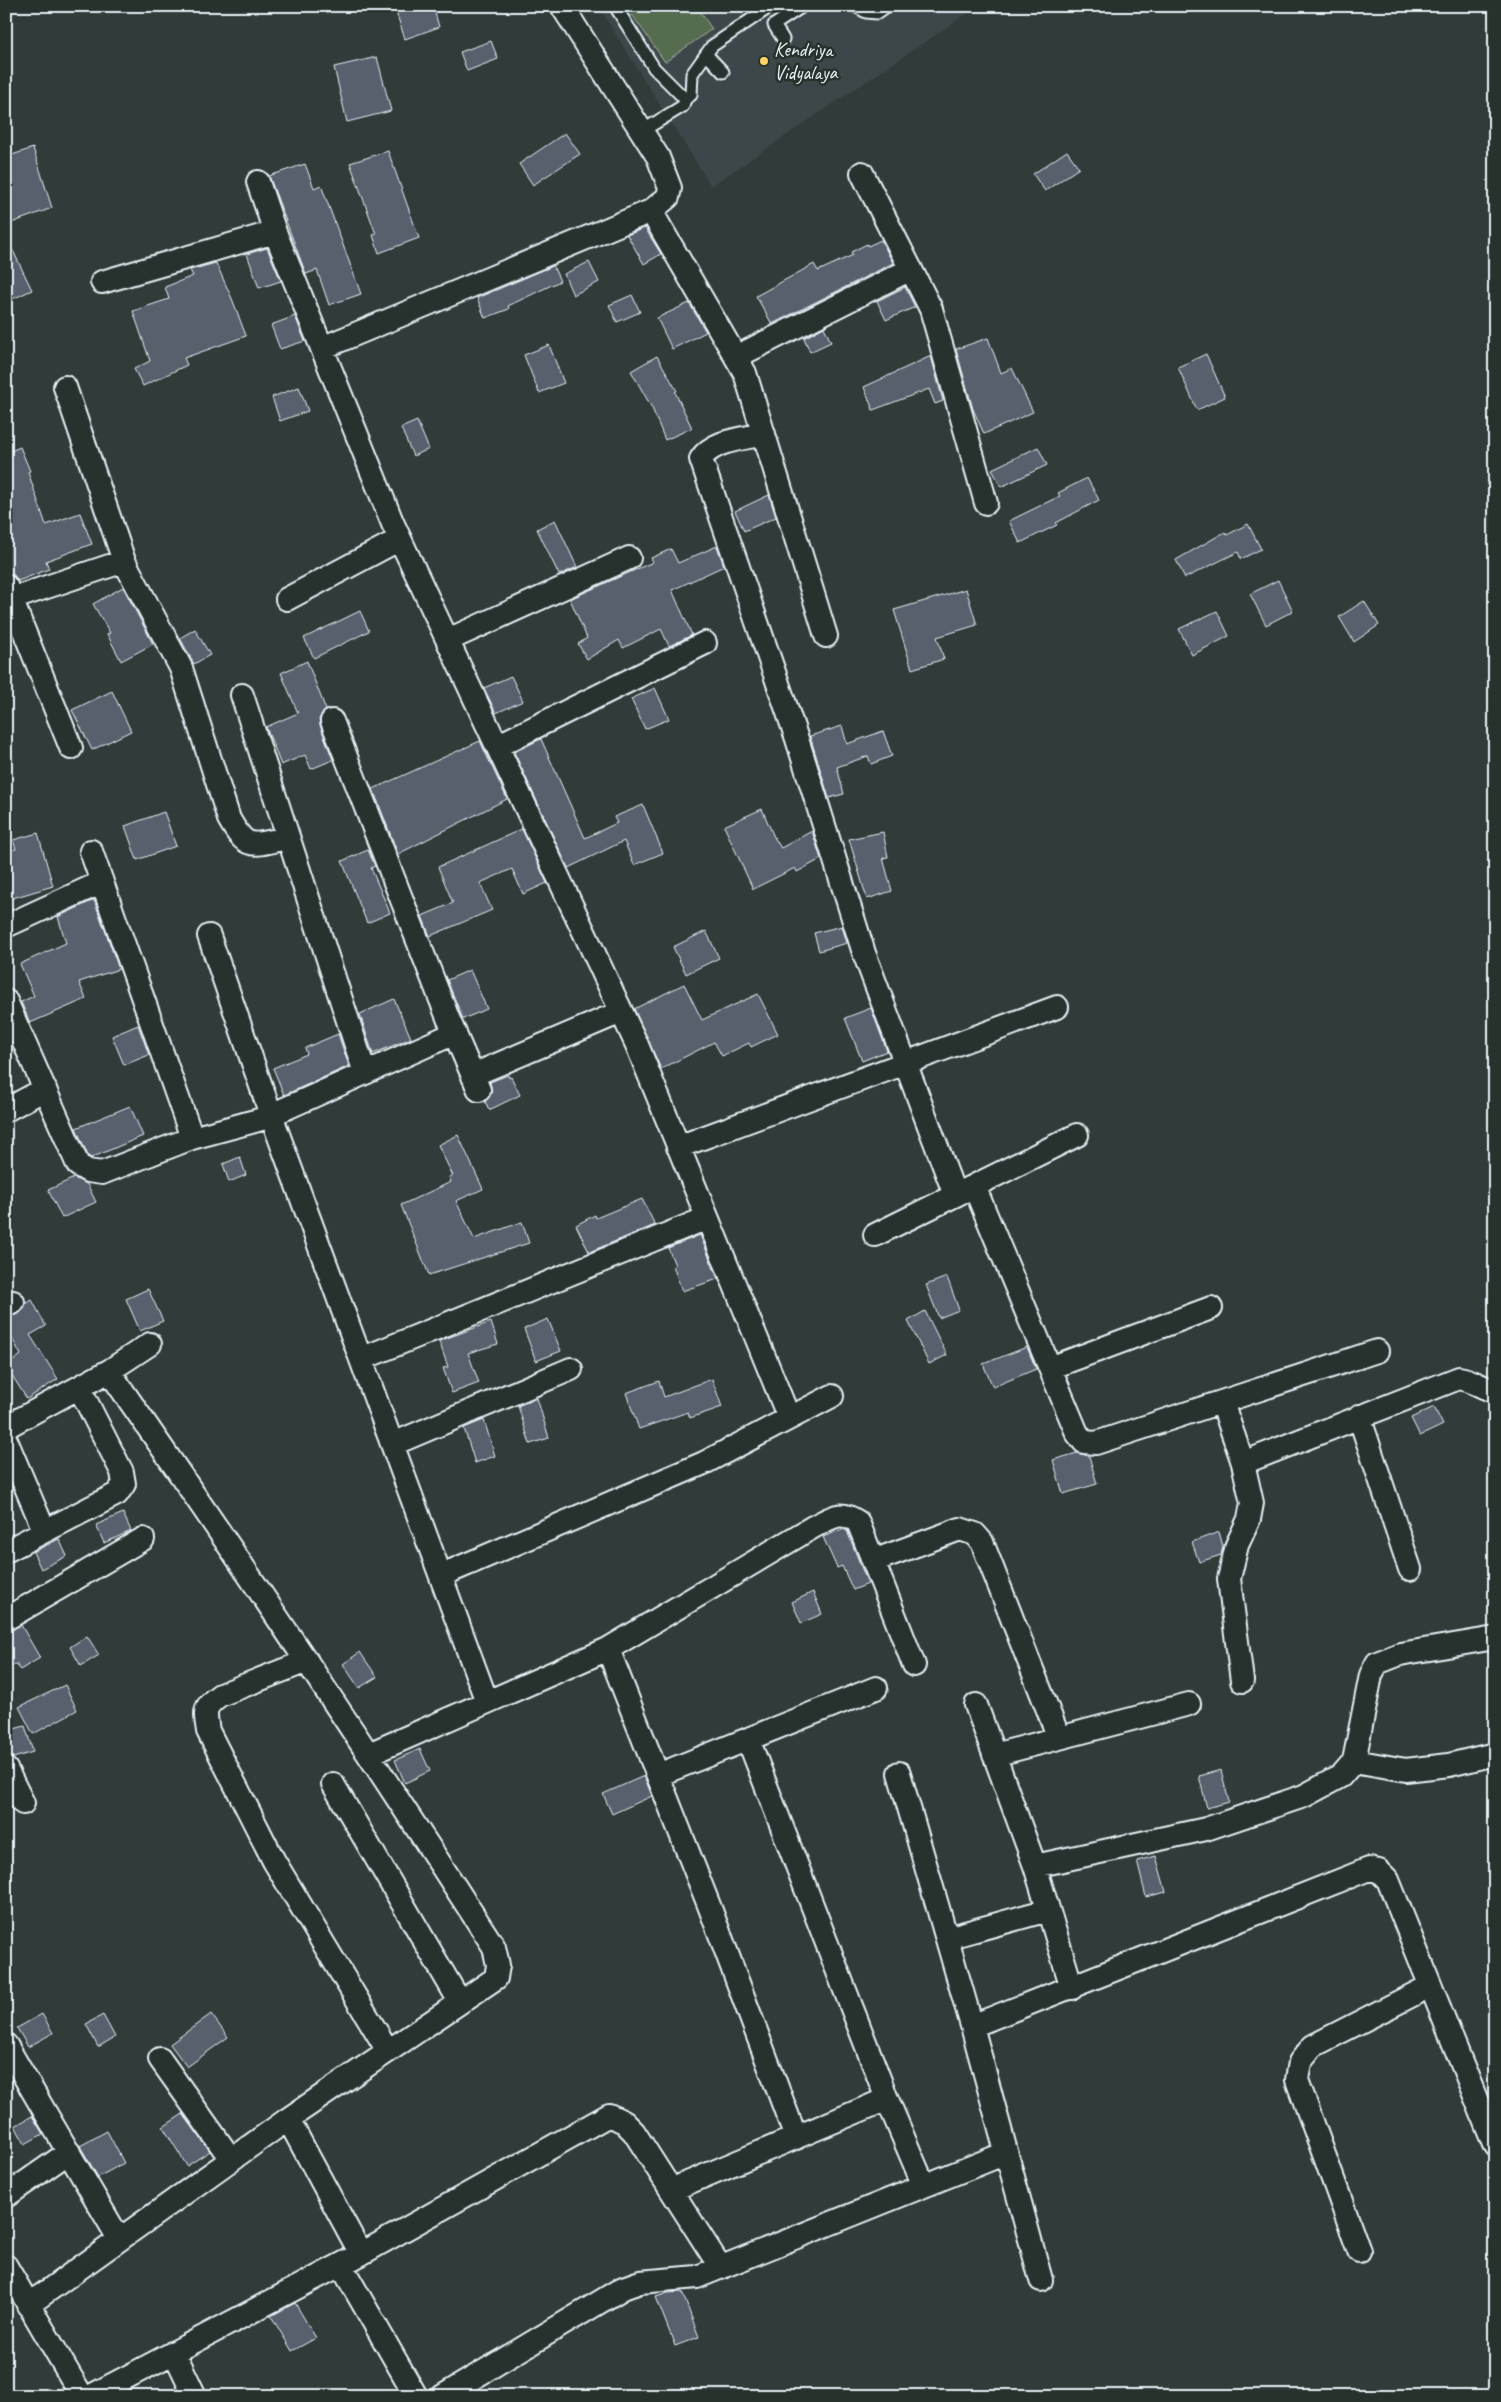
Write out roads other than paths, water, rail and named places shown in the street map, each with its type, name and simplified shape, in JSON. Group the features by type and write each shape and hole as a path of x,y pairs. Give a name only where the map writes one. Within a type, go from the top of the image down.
{"street":[{"path":"322,348 651,211 668,197 670,188 658,157 562,6"},
{"path":"862,173 932,309 986,503"},
{"path":"258,182 275,232 400,539 621,1012 789,1418"},
{"path":"651,211 745,373 826,636"},
{"path":"102,282 275,232"},
{"path":"736,357 911,269"},
{"path":"65,387 124,561 181,668 229,819 240,838 252,844 288,838"},
{"path":"764,434 720,444 706,450 701,459 797,740 864,953 906,1064 1050,1368 1077,1432 1084,1442 1096,1443 1377,1351"},
{"path":"287,599 400,539"},
{"path":"448,640 629,558"},
{"path":"72,748 9,592 124,561"},
{"path":"496,746 705,643"},
{"path":"242,695 365,1073"},
{"path":"332,721 476,1083 621,1012"},
{"path":"91,851 192,1138"},
{"path":"6,926 102,882"},
{"path":"209,936 271,1115 442,1575 487,1702"},
{"path":"6,1001 78,1165 88,1171 102,1173 192,1138 271,1115 455,1033"},
{"path":"678,1147 1057,1007"},
{"path":"6,1110 45,1089"},
{"path":"874,1235 1077,1134"},
{"path":"362,1359 707,1218"},
{"path":"1050,1368 1211,1308"},
{"path":"6,1427 109,1371 150,1344"},
{"path":"393,1444 571,1368"},
{"path":"28,2305 288,2119 496,1978 498,1965 494,1948 369,1754 210,1515 109,1371"},
{"path":"1243,1463 1459,1378 1471,1380 1486,1389 1495,1391"},
{"path":"6,1550 117,1494 124,1484 122,1472 79,1387"},
{"path":"442,1575 704,1463 832,1396"},
{"path":"1222,1402 1243,1463 1252,1503 1249,1519 1237,1545 1229,1579 1242,1681"},
{"path":"1359,1416 1410,1568"},
{"path":"6,1440 44,1530"},
{"path":"369,1754 608,1649 813,1527 837,1515 847,1514 858,1522 914,1664"},
{"path":"873,1561 960,1529 974,1534 982,1542 1059,1738"},
{"path":"6,1619 143,1539"},
{"path":"1035,1866 1206,1829 1304,1796 1341,1776 1354,1761 1371,1676 1378,1663 1400,1654 1495,1638"},
{"path":"608,1649 796,2138"},
{"path":"307,1661 220,1695 209,1703 206,1712 208,1730 274,1861 388,2050"},
{"path":"658,1775 876,1688"},
{"path":"994,1755 1188,1704"},
{"path":"976,1705 1035,1866 1072,1988"},
{"path":"748,1739 887,2099 924,2186"},
{"path":"1354,1761 1406,1770 1449,1765 1495,1754"},
{"path":"6,1768 23,1803"},
{"path":"899,1774 972,2026 1040,2280"},
{"path":"333,1784 460,2002"},
{"path":"972,2026 1369,1869 1379,1871 1388,1880 1495,2146"},
{"path":"947,1938 1048,1910"},
{"path":"1359,2251 1297,2080 1300,2062 1313,2046 1430,1986"},
{"path":"6,2045 119,2240"},
{"path":"160,2059 231,2159"},
{"path":"671,2190 887,2099"},
{"path":"91,2396 341,2265 609,2115 624,2122 634,2132 721,2268"},
{"path":"288,2119 361,2254"},
{"path":"6,2196 68,2152"},
{"path":"443,2396 623,2288 640,2282 696,2277 1006,2153"},
{"path":"341,2265 416,2396"},
{"path":"6,2266 82,2396"},
{"path":"174,2352 195,2396"}],"lane":[{"path":"615,6 654,68 685,99"},
{"path":"642,131 683,106 685,99 691,94 692,74 712,46 771,6"},
{"path":"783,38 774,25 803,6"},
{"path":"855,6 866,12 876,13 887,6"},
{"path":"706,54 723,72"}],"place":[{"name":"Kendriya Vidyalaya","path":"764,61"}]}
